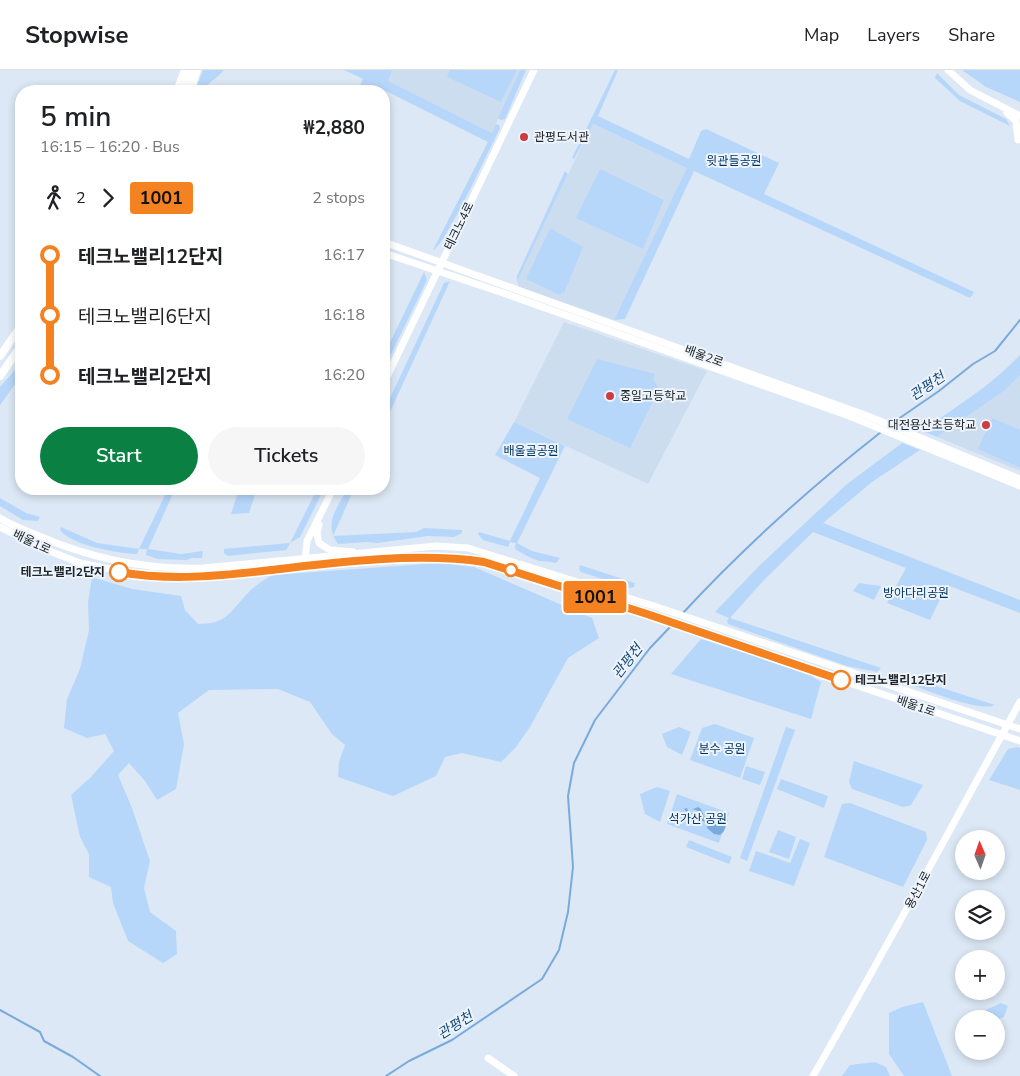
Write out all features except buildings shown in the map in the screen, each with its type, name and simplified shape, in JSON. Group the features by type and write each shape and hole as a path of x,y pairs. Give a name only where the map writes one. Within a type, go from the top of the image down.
{"main road":[{"path":"179,85 184,70"},
{"path":"188,85 191,70"},
{"path":"191,85 197,70"},
{"name":"테크노4로","path":"390,370 534,70"},
{"path":"948,70 970,90 1020,116"},
{"path":"1002,107 1016,121 1018,140 1020,138"},
{"name":"배울2로","path":"390,244 866,419 907,440 1020,486"},
{"name":"배울2로","path":"390,255 913,435 1020,479"},
{"path":"0,356 15,335"},
{"path":"0,376 15,355"},
{"path":"305,562 308,541 330,495"},
{"name":"배울1로","path":"0,518 74,550 105,560 148,567 171,569 204,568 448,557 484,562 695,630 1020,741"},
{"path":"319,518 317,533 319,543 330,550 349,550 361,554"},
{"name":"배울1로","path":"0,527 42,548 80,562 140,576 200,578 361,554 436,546 468,548 654,606 1020,729"},
{"name":"용산1로","path":"813,1076 876,967 947,832 1020,702"},
{"path":"488,1058 514,1076"}],"shaded area":[{"path":"392,70 520,70 492,133 387,81"},
{"path":"592,124 688,168 614,320 519,287 517,282"},
{"name":"중일고등학교","path":"564,322 707,371 648,484 514,422"},
{"name":"대전용산초등학교","path":"1020,375 1020,471 937,437 1004,391"},
{"path":"698,807 704,816 710,817 710,812 713,811 728,820 724,831 720,835 714,834 707,828 708,823 697,819 693,814 688,814 684,809 687,808 689,813 696,814 700,818 702,817 698,811 693,809"}],"green space":[{"path":"203,70 224,70 207,85 197,85"},
{"path":"344,70 392,70 388,81 492,133 496,124 499,125 500,128 459,212 440,243 433,250 488,142 390,93 390,85 360,85 363,79"},
{"path":"450,70 517,70 501,102 447,77"},
{"path":"520,70 526,70 505,119 501,120 498,118"},
{"name":"윗관들공원","path":"615,70 618,70 598,116 689,159 701,131 706,129 779,163 764,194 974,292 970,298 694,171 625,319 614,320 687,168 593,124 574,159 572,158"},
{"path":"962,70 1020,70 1020,102 986,87"},
{"path":"937,73 959,95 1006,119 1010,126 960,101 935,78"},
{"path":"600,169 664,200 643,249 576,218"},
{"path":"565,171 568,174 517,282 517,276"},
{"path":"550,228 583,247 564,293 562,292 560,295 526,279"},
{"path":"424,272 427,280 390,357 390,343"},
{"path":"450,281 390,412 390,398 444,283"},
{"path":"1020,355 1020,375 1004,391 937,437 922,431 986,386"},
{"path":"597,359 655,374 653,379 659,389 630,448 567,419"},
{"path":"15,370 15,384 0,405 0,387"},
{"path":"992,418 1020,430 1020,468 978,449"},
{"name":"배울골공원","path":"514,422 565,446 517,543 532,551 560,558 556,563 539,561 527,556 515,549 516,543 510,542 508,547 483,540 478,534 479,532 510,541 540,478 495,455"},
{"name":"방아다리공원","path":"902,443 920,450 872,482 823,523 1020,600 1020,613 947,585 930,620 887,603 906,568 813,532 763,581 730,618 881,668 877,672 847,666 728,624 729,618 715,612 759,566 847,484"},
{"path":"165,495 172,495 148,549 181,554 203,551 202,558 186,560 158,559 146,555 147,549 139,549"},
{"path":"237,495 255,495 249,513 231,514"},
{"path":"314,495 321,495 300,537 290,543"},
{"path":"344,495 351,495 333,535 333,516"},
{"path":"0,498 26,513 40,517 38,521 23,520 0,506"},
{"path":"61,527 97,543 139,549 137,554 96,548 74,540 60,530"},
{"path":"424,528 462,530 462,533 454,537 428,536 377,543 338,544 334,536 416,532"},
{"path":"290,543 286,550 228,556 224,553 224,549"},
{"path":"440,563 474,567 592,618 599,638 568,658 530,727 516,747 501,762 462,753 445,757 436,776 393,796 338,777 339,762 345,745 332,734 310,702 278,689 209,690 178,713 184,744 176,789 157,800 145,781 129,763 118,775 132,808 150,861 144,888 150,912 176,931 177,954 163,963 128,941 113,903 111,887 89,877 89,854 80,837 71,795 91,777 114,751 105,734 87,738 64,728 67,699 80,669 89,630 88,602 92,577 132,589 181,596 185,610 198,624 216,622 222,619 228,615 251,589 272,575"},
{"path":"580,565 635,583 634,587 630,588 581,572 579,569"},
{"path":"859,583 881,586 874,600 853,591"},
{"path":"701,639 805,672 821,682 811,719 671,674"},
{"path":"902,675 995,705 988,707 978,706 952,699 906,683"},
{"name":"분수 공원","path":"715,724 754,738 740,778 690,760 702,728"},
{"path":"679,727 691,732 682,755 667,747 662,734"},
{"path":"786,727 795,730 747,861 740,858"},
{"path":"1020,748 1020,790 989,780 1008,749"},
{"path":"854,761 923,785 911,805 903,807 852,789 849,782"},
{"path":"746,766 765,772 760,785 742,779"},
{"path":"781,779 828,796 824,808 777,789"},
{"path":"657,787 670,791 660,822 645,814 640,794"},
{"name":"석가산 공원","path":"677,794 729,813 719,843 667,824"},
{"path":"850,803 926,832 927,840 903,887 824,857 842,804"},
{"path":"778,830 796,837 789,859 769,852"},
{"path":"800,839 810,843 794,886 749,871 756,851 790,863"},
{"path":"689,840 732,857 729,864 686,847"},
{"path":"923,1002 952,1076 904,1076 889,1054 889,1013 902,1007"},
{"path":"1001,1003 1008,1006 1005,1014 1005,1010 986,1010"},
{"path":"875,1062 886,1067 890,1076 842,1076 850,1065"}],"waterway":[{"name":"관평천","path":"891,424 939,391 973,364 995,351 1020,320"},
{"name":"관평천","path":"682,614 729,565 778,519 881,432"},
{"name":"관평천","path":"386,1076 409,1061 452,1040 542,979 559,950 568,912 573,867 568,796 574,763 595,720 650,648 672,625"},
{"path":"0,1010 40,1032 44,1041 73,1057 100,1076"}],"bus line":[{"name":"1001","path":"119,572 140,576 200,578 306,566 394,559 448,557 467,559 484,562 647,614 841,680"}],"place":[{"name":"관평도서관","path":"524,137"},
{"name":"중일고등학교","path":"610,396"},
{"name":"대전용산초등학교","path":"986,425"},
{"name":"테크노밸리2단지","path":"119,572"},
{"name":"테크노밸리12단지","path":"841,680"}]}
